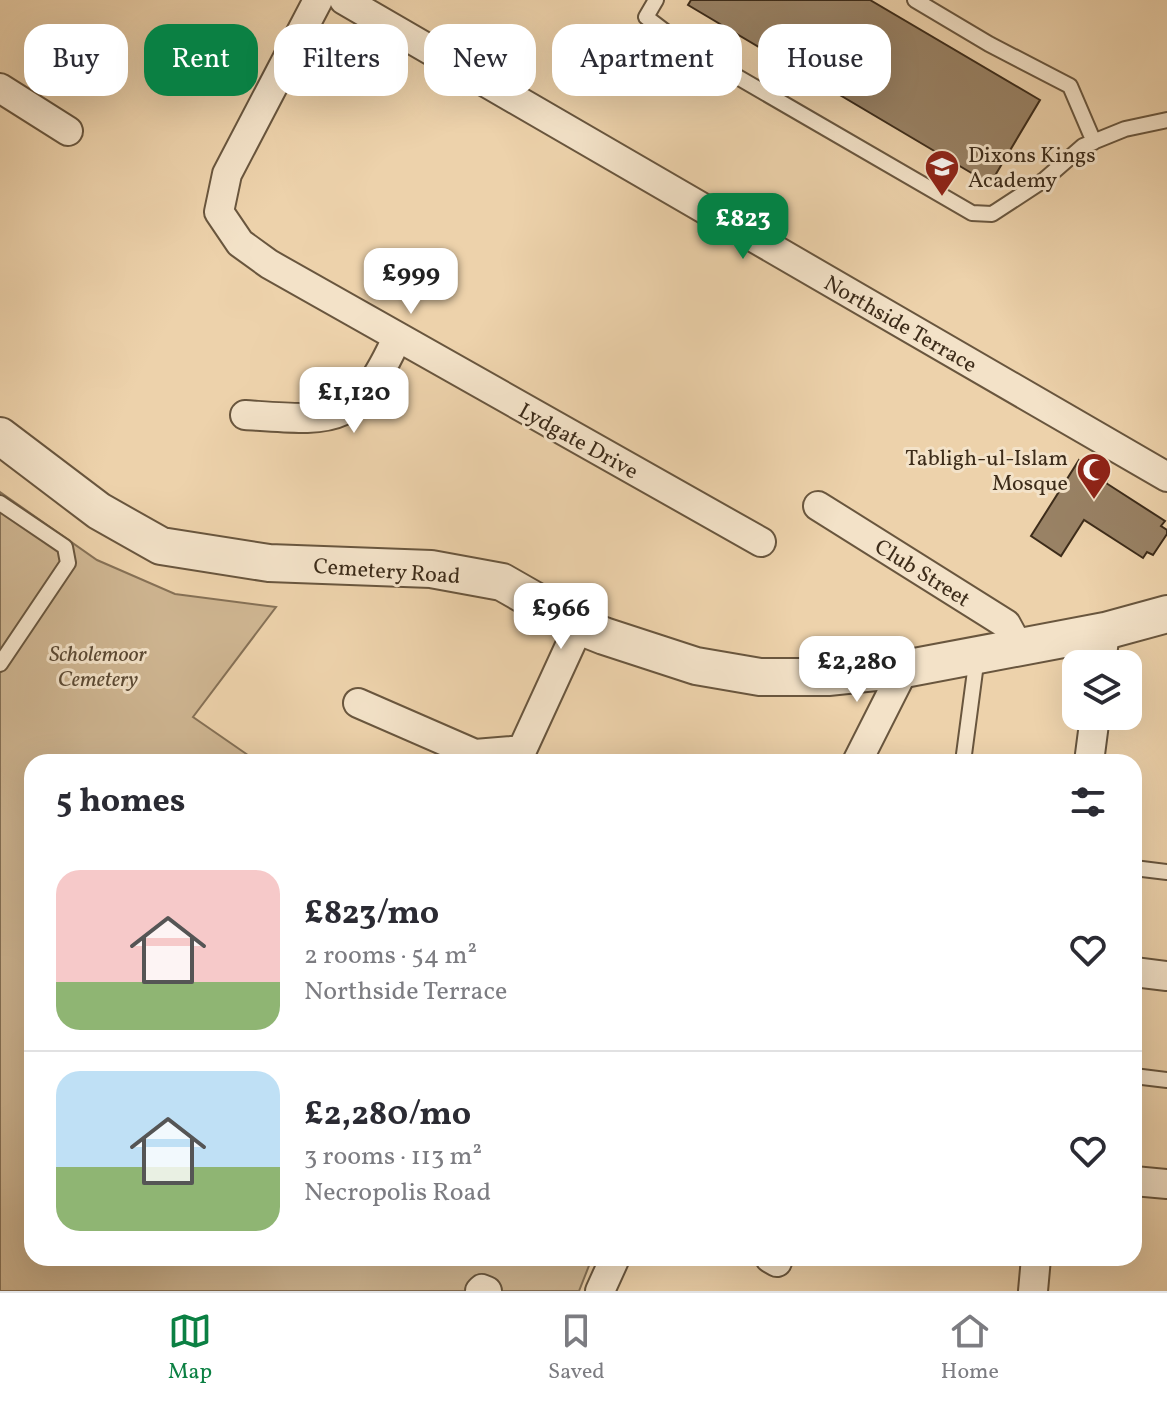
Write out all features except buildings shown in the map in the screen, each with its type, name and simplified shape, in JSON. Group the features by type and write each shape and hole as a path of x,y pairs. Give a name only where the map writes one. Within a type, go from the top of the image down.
{"street":[{"name":"Lydgate Drive","path":"318,0 227,174 219,212 240,243 269,264 397,338 761,542"},
{"name":"Northside Terrace","path":"344,0 1167,477"},
{"path":"0,88 68,131"},
{"path":"245,415 310,420 338,414 361,398 383,369 397,338"},
{"name":"Cemetery Road","path":"0,436 99,511 161,546 269,563 431,569 502,582 579,626 696,666 760,677 828,677 904,669 1019,648 1103,648 1167,614"},
{"name":"Club Street","path":"818,506 1006,624 1019,648"},
{"path":"358,703 475,754 522,750 579,626"},
{"path":"861,754 904,669"},
{"path":"1090,754 1093,730"},
{"path":"1142,973 1167,976"},
{"path":"1142,1182 1167,1184"},
{"path":"600,1291 611,1266"},
{"path":"1033,1291 1035,1266"},
{"path":"480,1291 487,1291"}],"lane":[{"path":"656,0 646,17 684,46 972,213 992,214 1044,180 1083,146 1125,129 1167,120"},
{"path":"915,0 989,44 1070,86 1094,142"},
{"path":"0,503 65,547 68,563 0,664"},
{"path":"964,754 977,656"},
{"path":"1142,869 1167,872"},
{"path":"1142,1077 1167,1080"}],"green space":[{"name":"Scholemoor Cemetery","path":"0,492 97,560 175,594 276,607 193,717 246,754 24,754 24,1266 589,1266 579,1291 0,1291"}],"place":[{"name":"Dixons Kings Academy","path":"942,198"},
{"name":"Tabligh-ul-Islam Mosque","path":"1094,501"}]}
